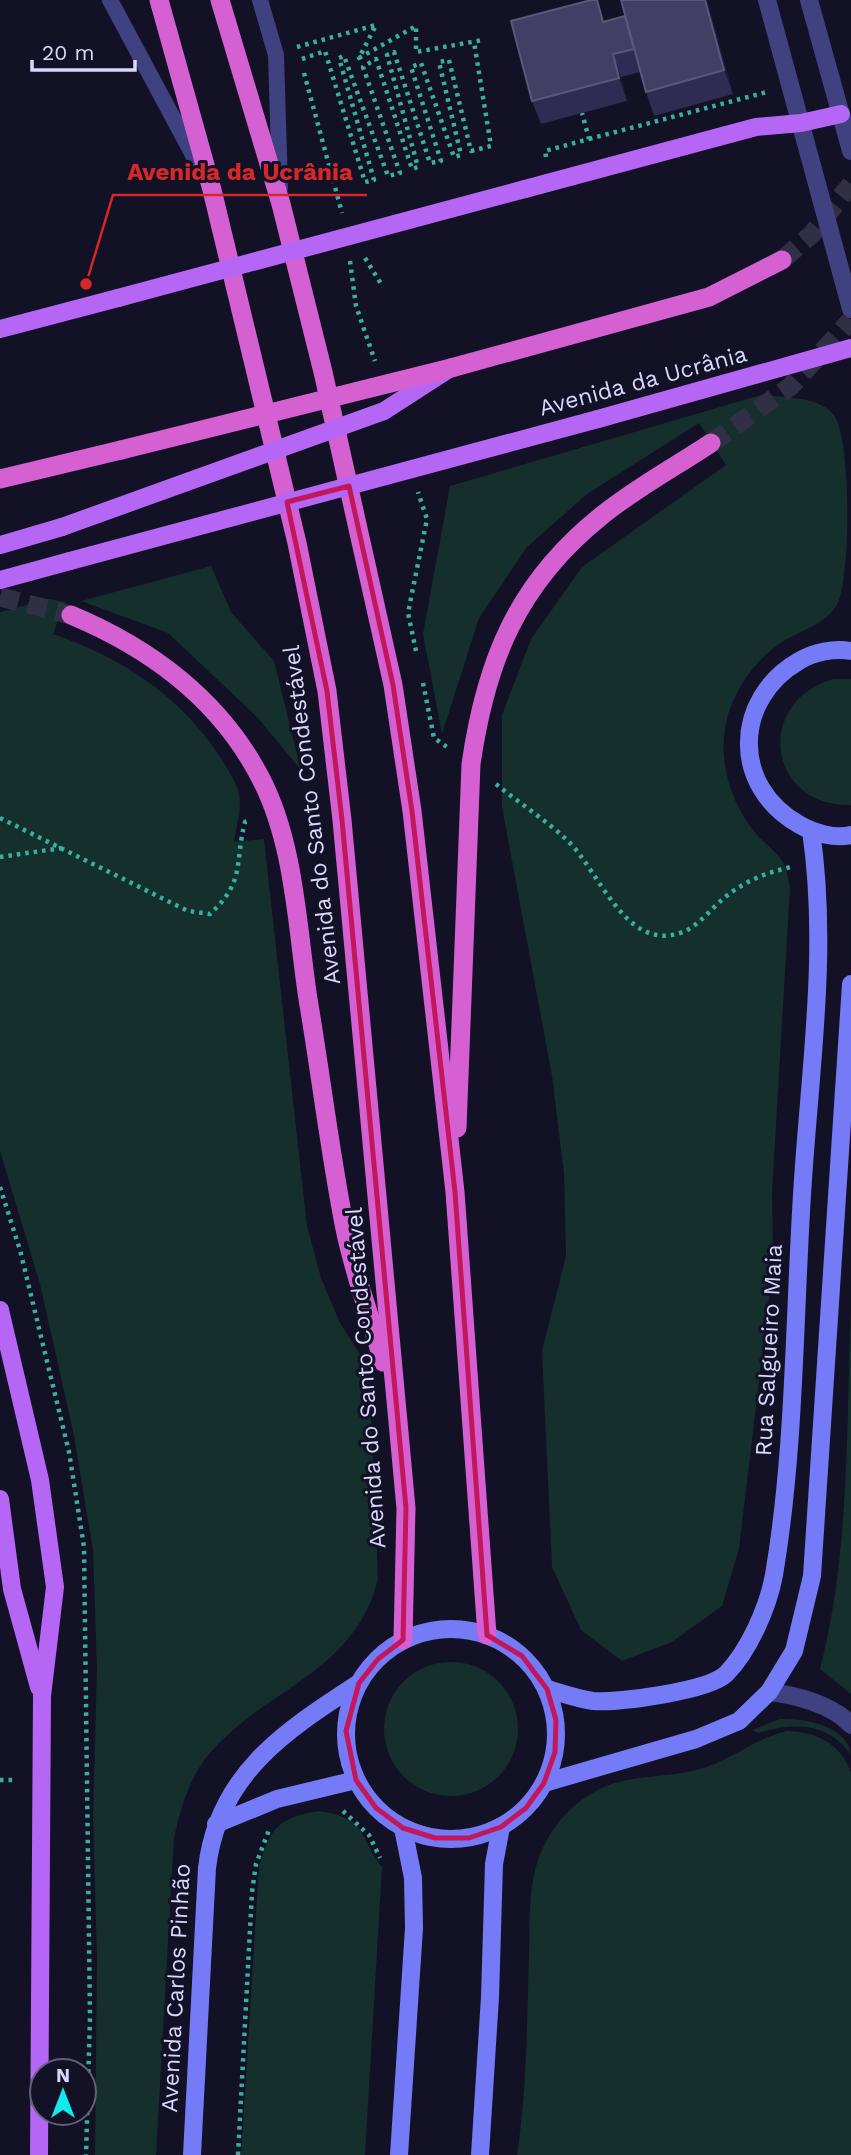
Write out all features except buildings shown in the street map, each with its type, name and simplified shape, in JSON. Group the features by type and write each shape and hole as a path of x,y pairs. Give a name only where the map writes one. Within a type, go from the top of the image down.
{"highway":[{"name":"Avenida do Santo Condestável","path":"159,0 212,190 297,543 327,691 344,834 406,1508 403,1640"},
{"path":"220,0 281,204 323,372 393,685 411,811 455,1192 487,1635"},
{"path":"0,479 557,340 709,297 782,260"},
{"path":"455,1192 471,765 478,714 490,668 530,589 560,552 601,515 711,443"},
{"path":"71,615 128,640 160,662 215,712 240,743 261,779 274,813 291,883 346,1231 396,1405"}],"main road":[{"path":"0,329 756,127 801,124 841,114"},
{"name":"Avenida da Ucrânia","path":"0,580 851,348"},
{"path":"0,545 62,527 384,411 451,368"},
{"path":"848,647 811,654 782,671 761,696 749,727 749,759 761,790 782,815 811,831 843,837 851,835"},
{"name":"Rua Salgueiro Maia","path":"547,1689 593,1701 668,1695 723,1676 748,1648 774,1578 790,1441 802,1195 816,996 819,886 811,831"},
{"path":"544,1783 696,1739 739,1721 769,1692 794,1651 812,1576 851,985"},
{"path":"0,1310 40,1480 55,1587 42,1696 40,2155"},
{"path":"0,1499 12,1590 42,1696"},
{"path":"449,1630 487,1635 522,1656 547,1689 556,1720 555,1752 544,1783 526,1808 501,1826 469,1838 435,1838 403,1828 376,1808 356,1780 348,1756 346,1731 349,1707 359,1683 377,1659 403,1640 430,1631 449,1630"},
{"name":"Avenida Carlos Pinhão","path":"192,2155 207,1868 216,1824 239,1780 284,1733 359,1683"},
{"path":"216,1824 277,1799 356,1780"},
{"path":"480,2155 490,1997 494,1864 501,1826"},
{"path":"399,2155 414,1928 413,1878 403,1828"}],"street":[{"path":"767,0 851,309"},
{"path":"809,0 851,151"},
{"path":"769,1692 795,1695 845,1717 851,1725"}],"lane":[{"path":"110,0 212,190"},
{"path":"260,0 276,55 281,204"}],"path":[{"path":"296,47 376,25 359,58"},
{"path":"359,58 416,26 416,51 483,40"},
{"path":"293,36 346,225"},
{"path":"363,67 376,59 411,169 418,167 387,55 394,52 430,163 441,161 411,68 421,64 454,157 461,155 439,62 449,60 471,152 491,146 474,42"},
{"path":"300,59 325,51 365,182 374,180 339,58 344,56 388,176 400,173 359,58"},
{"path":"545,152 790,85"},
{"path":"582,113 589,139"},
{"path":"364,256 383,288"},
{"path":"0,818 188,911 210,914 227,898 236,881 245,822 254,821"},
{"path":"0,857 62,848"},
{"path":"335,1808 358,1822 369,1835 380,1859 413,1878"},
{"path":"238,2155 252,1892 256,1864 271,1826"}],"highlighted area":[{"path":"349,486 393,685 412,811 455,1192 487,1635 522,1656 547,1689 556,1720 555,1752 544,1783 526,1808 501,1827 469,1838 435,1838 403,1828 376,1808 356,1780 346,1731 359,1683 378,1659 403,1640 406,1508 342,820 327,691 287,502"}],"green space":[{"path":"761,395 811,401 828,409 835,416 844,453 847,508 845,564 838,603 822,621 776,646 757,664 735,698 724,738 725,768 740,811 783,863 790,888 772,1192 773,1264 739,1549 722,1606 672,1642 622,1661 581,1630 552,1567 542,1351 566,1256 564,1174 552,1076 502,807 502,715 531,639 582,567 726,465 699,423 587,494 527,547 479,618 442,734 423,634 450,486"},
{"path":"211,566 231,612 274,661 301,770 258,718 168,633 81,601"},
{"path":"49,599 65,602 53,634 126,667 189,717 222,760 238,790 240,805 234,842 264,839 307,1226 321,1278 340,1323 369,1368 378,1579 366,1612 349,1638 327,1660 227,1735 205,1759 189,1787 179,1817 174,1838 156,2155 95,2155 95,2127 98,2127 98,2057 93,1815 97,1669 93,1551 74,1436 40,1284 0,1151 0,612"},
{"path":"833,679 851,679 851,805 823,801 802,790 788,772 781,752 782,730 790,709 807,691"},
{"path":"851,1308 851,1694 820,1669 830,1625 842,1535"},
{"path":"451,1662 477,1667 498,1682 513,1703 518,1729 513,1755 498,1776 477,1791 451,1796 425,1791 404,1776 389,1755 384,1729 389,1703 404,1682 425,1667"},
{"path":"780,1719 812,1722 833,1730 848,1745 851,1755 832,1736 821,1731 797,1726 758,1733 752,1730"},
{"path":"787,1731 808,1734 826,1741 840,1754 851,1772 851,2155 517,2155 525,2079 531,1896 537,1863 546,1841 576,1804 609,1785 700,1769"},
{"path":"319,1811 335,1814 355,1824 382,1867 365,2155 241,2155 259,1866 272,1833 278,1826 294,1817"}],"tunnel":[{"path":"782,260 812,234 851,184"},
{"path":"711,443 791,386 851,320"},
{"path":"0,597 71,615"}],"place":[{"name":"Avenida da Ucrânia","path":"86,284"}]}
